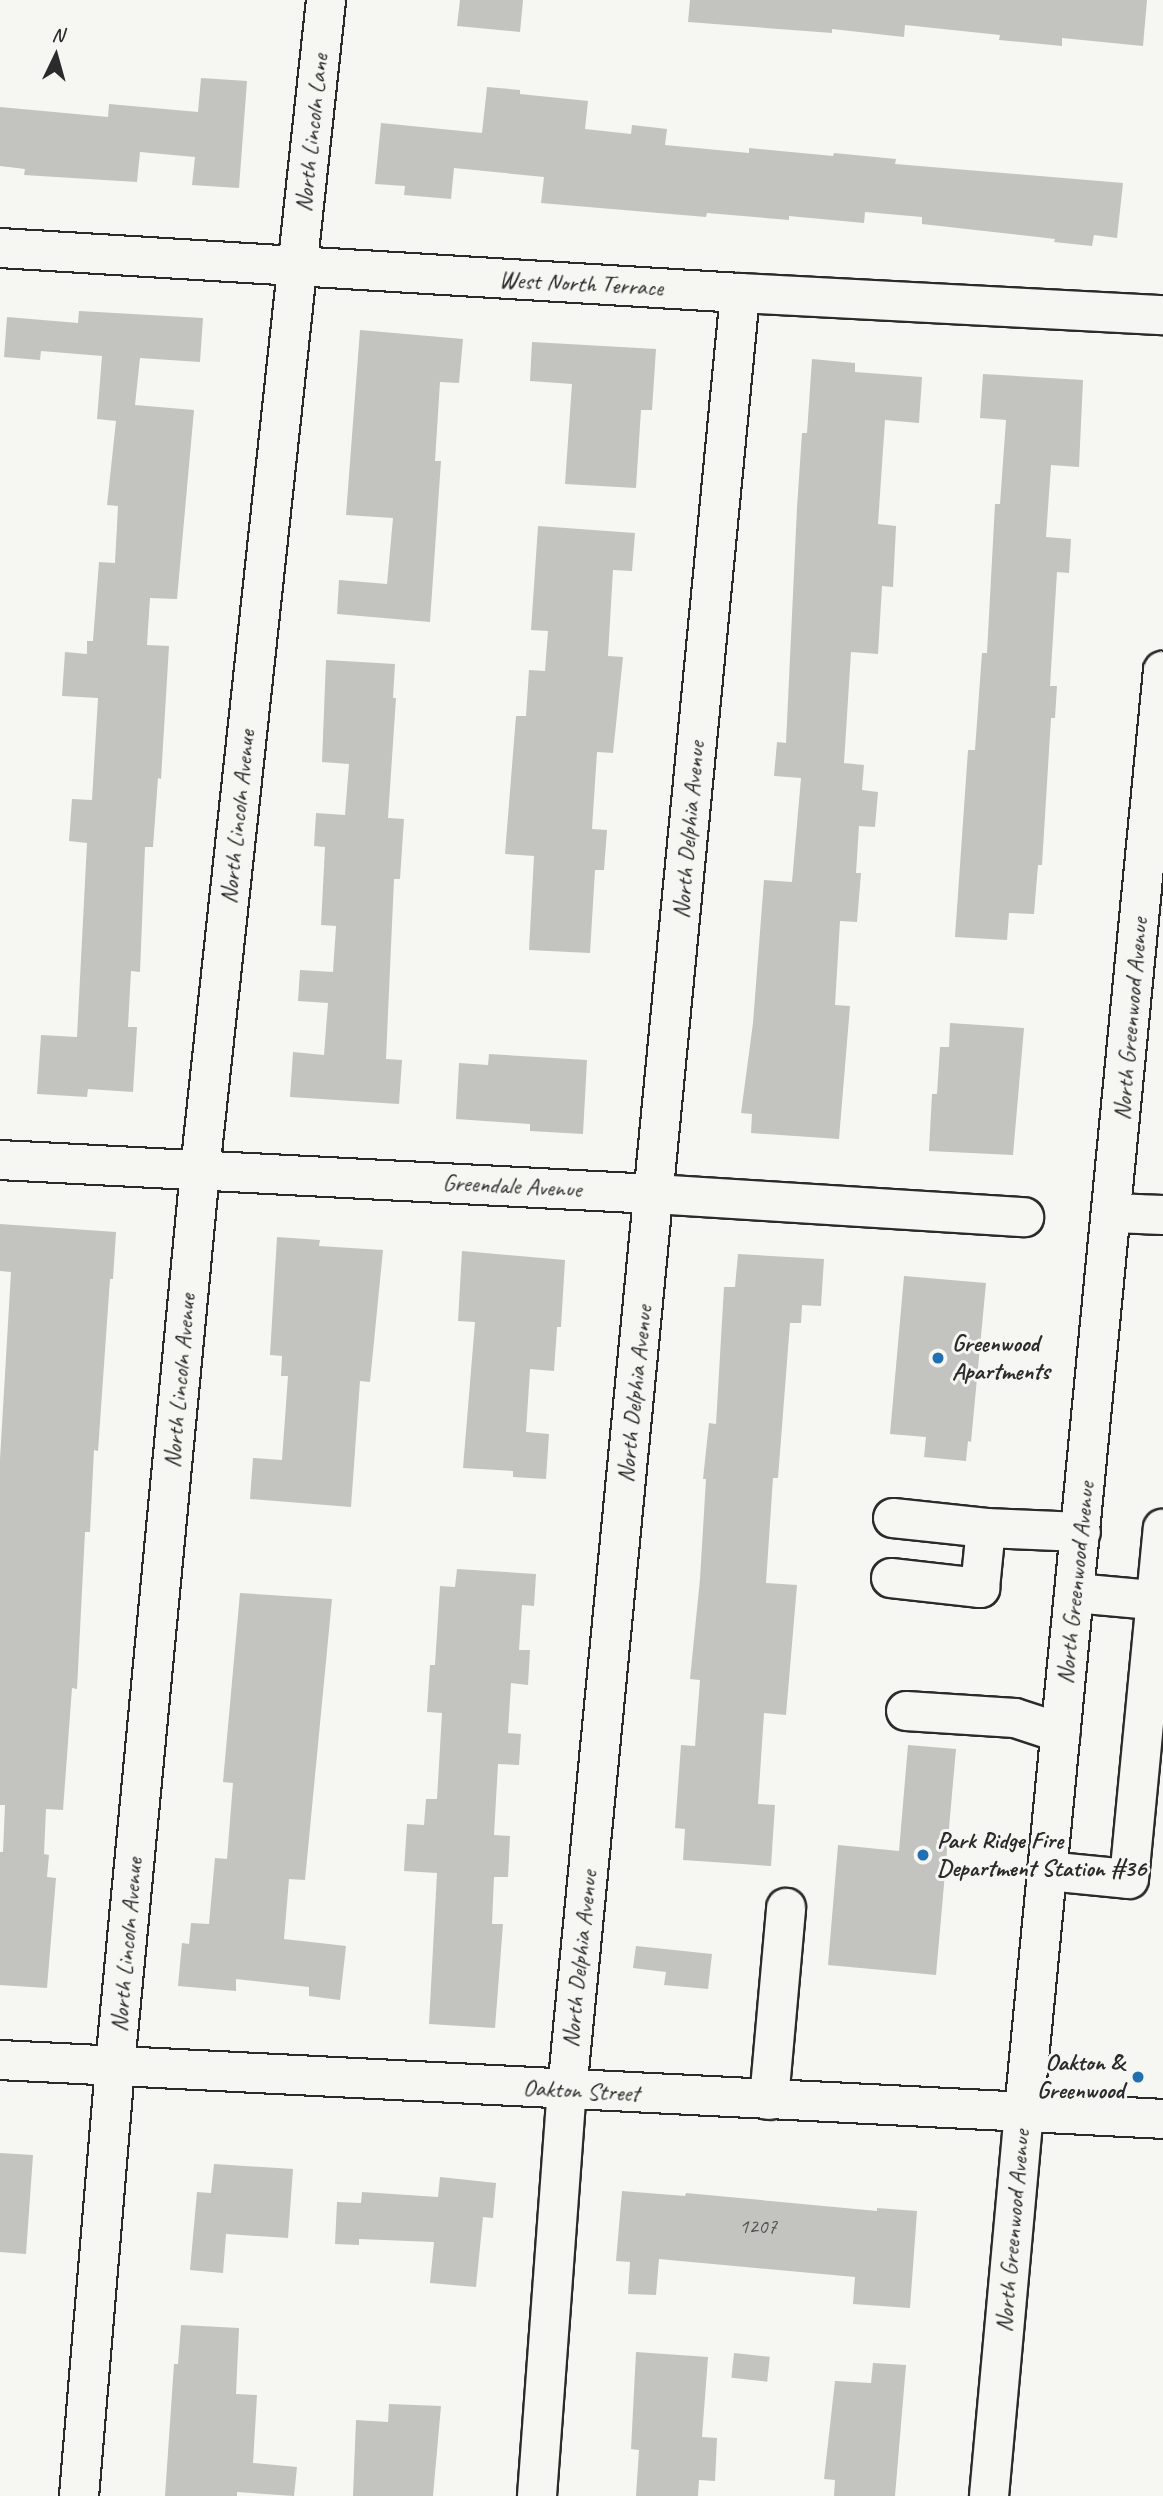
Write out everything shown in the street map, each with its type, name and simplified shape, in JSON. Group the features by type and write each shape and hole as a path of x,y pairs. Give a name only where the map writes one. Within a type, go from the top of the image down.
{"street":[{"name":"North Lincoln Lane","path":"297,267 326,0"},
{"name":"West North Terrace","path":"0,248 740,293 1163,315"},
{"name":"North Lincoln Avenue","path":"79,2496 115,2065 200,1170 297,267"},
{"name":"North Delphia Avenue","path":"537,2496 567,2091 740,293"},
{"name":"North Greenwood Avenue","path":"989,2496 1163,671"},
{"name":"Greendale Avenue","path":"0,1160 654,1194 1024,1217"},
{"path":"1113,1213 1163,1215"},
{"path":"893,1518 986,1528 1081,1532"},
{"path":"891,1578 980,1588 986,1528"},
{"path":"1047,1871 1129,1879 1160,1600 1163,1529"},
{"path":"1075,1593 1160,1600"},
{"path":"906,1711 1015,1718 1061,1733"},
{"path":"769,2100 786,1908"},
{"name":"Oakton Street","path":"0,2060 567,2091 1163,2119"}],"building":[{"path":"460,0 523,0 520,32 457,26"},
{"path":"690,0 1147,0 1143,46 1062,38 1062,46 999,40 1000,35 905,25 904,37 832,29 832,33 688,22"},
{"path":"201,78 247,81 239,188 192,185 195,157 140,152 137,182 24,175 25,169 0,166 0,107 108,117 109,104 198,112"},
{"path":"487,87 520,90 520,94 588,101 585,129 631,134 632,125 667,129 665,145 749,153 749,148 833,156 834,153 896,159 895,164 1123,183 1117,238 1094,235 1092,246 1054,242 1055,239 922,224 922,217 865,212 864,223 789,216 789,220 707,213 706,217 541,203 544,177 454,168 451,199 404,195 405,186 375,184 381,123 482,133"},
{"path":"79,311 203,318 200,362 140,358 135,405 194,410 177,599 150,598 147,645 169,646 161,779 158,778 153,847 145,847 140,972 131,971 128,1027 137,1027 133,1092 88,1089 87,1097 37,1094 41,1035 77,1037 87,843 69,841 72,799 92,800 98,698 62,696 65,652 87,654 87,641 93,641 99,562 115,563 118,506 107,505 116,421 97,419 102,356 41,351 40,360 4,357 7,317 78,323"},
{"path":"360,330 463,339 459,383 440,382 435,461 441,461 430,622 337,614 339,580 387,584 393,518 346,515"},
{"path":"532,342 656,349 652,410 641,410 636,488 565,484 572,384 530,381"},
{"path":"812,359 855,363 855,372 922,377 919,423 885,420 878,524 896,526 893,587 882,586 878,654 851,652 844,763 864,765 862,790 878,792 875,827 859,826 856,873 861,873 857,922 840,921 835,1005 850,1006 839,1139 751,1133 752,1114 741,1113 753,1023 764,880 792,882 801,778 774,776 777,742 786,743 802,433 807,433"},
{"path":"983,374 1083,380 1079,467 1051,465 1046,537 1071,539 1069,573 1057,572 1050,686 1057,686 1055,718 1051,718 1042,865 1038,865 1034,914 1009,913 1007,940 955,937 968,750 975,750 982,653 987,653 995,504 1000,504 1006,420 980,418"},
{"path":"538,526 635,533 632,571 613,570 608,656 623,657 613,753 597,752 592,829 607,830 604,870 595,870 590,953 529,950 534,856 505,854 516,716 526,716 529,670 545,671 548,631 531,630"},
{"path":"326,660 395,664 393,698 396,698 388,818 404,819 400,879 394,879 386,1059 402,1060 399,1104 290,1097 293,1052 324,1055 328,1003 298,1001 300,970 333,972 336,926 321,925 325,847 314,846 316,813 345,815 349,764 322,762"},
{"path":"950,1023 1024,1028 1013,1155 929,1151 932,1094 937,1094 940,1047 949,1047"},
{"path":"489,1054 587,1060 583,1134 530,1131 530,1124 456,1119 459,1063 488,1065"},
{"path":"0,1224 116,1232 113,1279 110,1279 98,1451 94,1450 90,1532 85,1532 77,1689 72,1688 63,1810 46,1809 44,1854 49,1855 47,1877 56,1878 47,1988 0,1985 0,1852 3,1852 5,1805 0,1805 0,1459 11,1272 0,1271"},
{"path":"277,1237 320,1240 319,1246 383,1250 370,1382 360,1381 351,1507 250,1499 253,1458 282,1460 288,1376 281,1376 282,1356 270,1355"},
{"path":"462,1251 565,1260 561,1327 557,1327 554,1371 530,1369 526,1432 549,1434 546,1479 513,1477 513,1471 463,1468 475,1322 458,1321"},
{"path":"738,1254 824,1259 821,1306 802,1305 801,1323 790,1323 778,1478 773,1478 766,1583 797,1585 786,1715 764,1713 758,1804 775,1805 771,1866 683,1860 685,1829 675,1828 681,1745 695,1746 700,1680 690,1679 700,1579 706,1479 703,1479 709,1423 716,1424 724,1287 735,1287"},
{"name":"Greenwood Apartments","path":"904,1276 986,1283 971,1442 968,1441 966,1461 924,1457 926,1437 890,1434"},
{"path":"457,1569 536,1574 534,1606 522,1605 519,1650 530,1650 528,1685 511,1683 508,1733 521,1734 519,1765 498,1764 494,1835 510,1836 508,1877 494,1877 492,1924 503,1924 495,2028 429,2024 437,1873 404,1871 407,1824 424,1825 426,1799 437,1799 442,1713 427,1712 430,1665 435,1665 440,1586 455,1587"},
{"path":"240,1593 332,1599 305,1880 289,1879 284,1939 346,1946 340,2000 309,1996 309,1987 236,1979 236,1991 178,1986 182,1943 189,1944 191,1923 209,1924 215,1858 227,1859 233,1783 223,1782"},
{"name":"Park Ridge Fire Department Station #36","path":"908,1745 956,1749 936,1975 828,1965 838,1845 899,1851"},
{"path":"636,1946 712,1954 708,1989 664,1985 666,1972 633,1968"},
{"path":"0,2153 33,2155 26,2254 0,2252"},
{"path":"214,2164 293,2169 288,2238 226,2234 223,2273 190,2270 197,2192 211,2193"},
{"path":"440,2177 496,2183 493,2218 483,2217 476,2287 430,2283 434,2242 359,2239 359,2245 335,2244 337,2202 361,2203 362,2192 438,2197"},
{"path":"622,2191 685,2196 686,2193 877,2211 877,2208 917,2211 910,2308 853,2304 855,2277 659,2259 656,2295 628,2294 630,2262 616,2261"},
{"path":"181,2325 239,2328 236,2394 257,2395 253,2463 297,2467 294,2496 237,2492 237,2496 165,2496 174,2364 178,2364"},
{"path":"636,2352 708,2357 702,2437 717,2438 715,2481 699,2480 698,2496 636,2496 639,2450 631,2449"},
{"path":"734,2353 770,2357 767,2382 731,2378"},
{"path":"873,2363 906,2365 895,2496 834,2496 835,2480 824,2479 835,2381 871,2383"},
{"path":"389,2404 441,2406 433,2496 353,2496 356,2420 388,2422"}],"place":[{"name":"Greenwood Apartments","path":"938,1358"},
{"name":"Park Ridge Fire Department Station #36","path":"923,1855"},
{"name":"Oakton & Greenwood","path":"1138,2077"}]}
